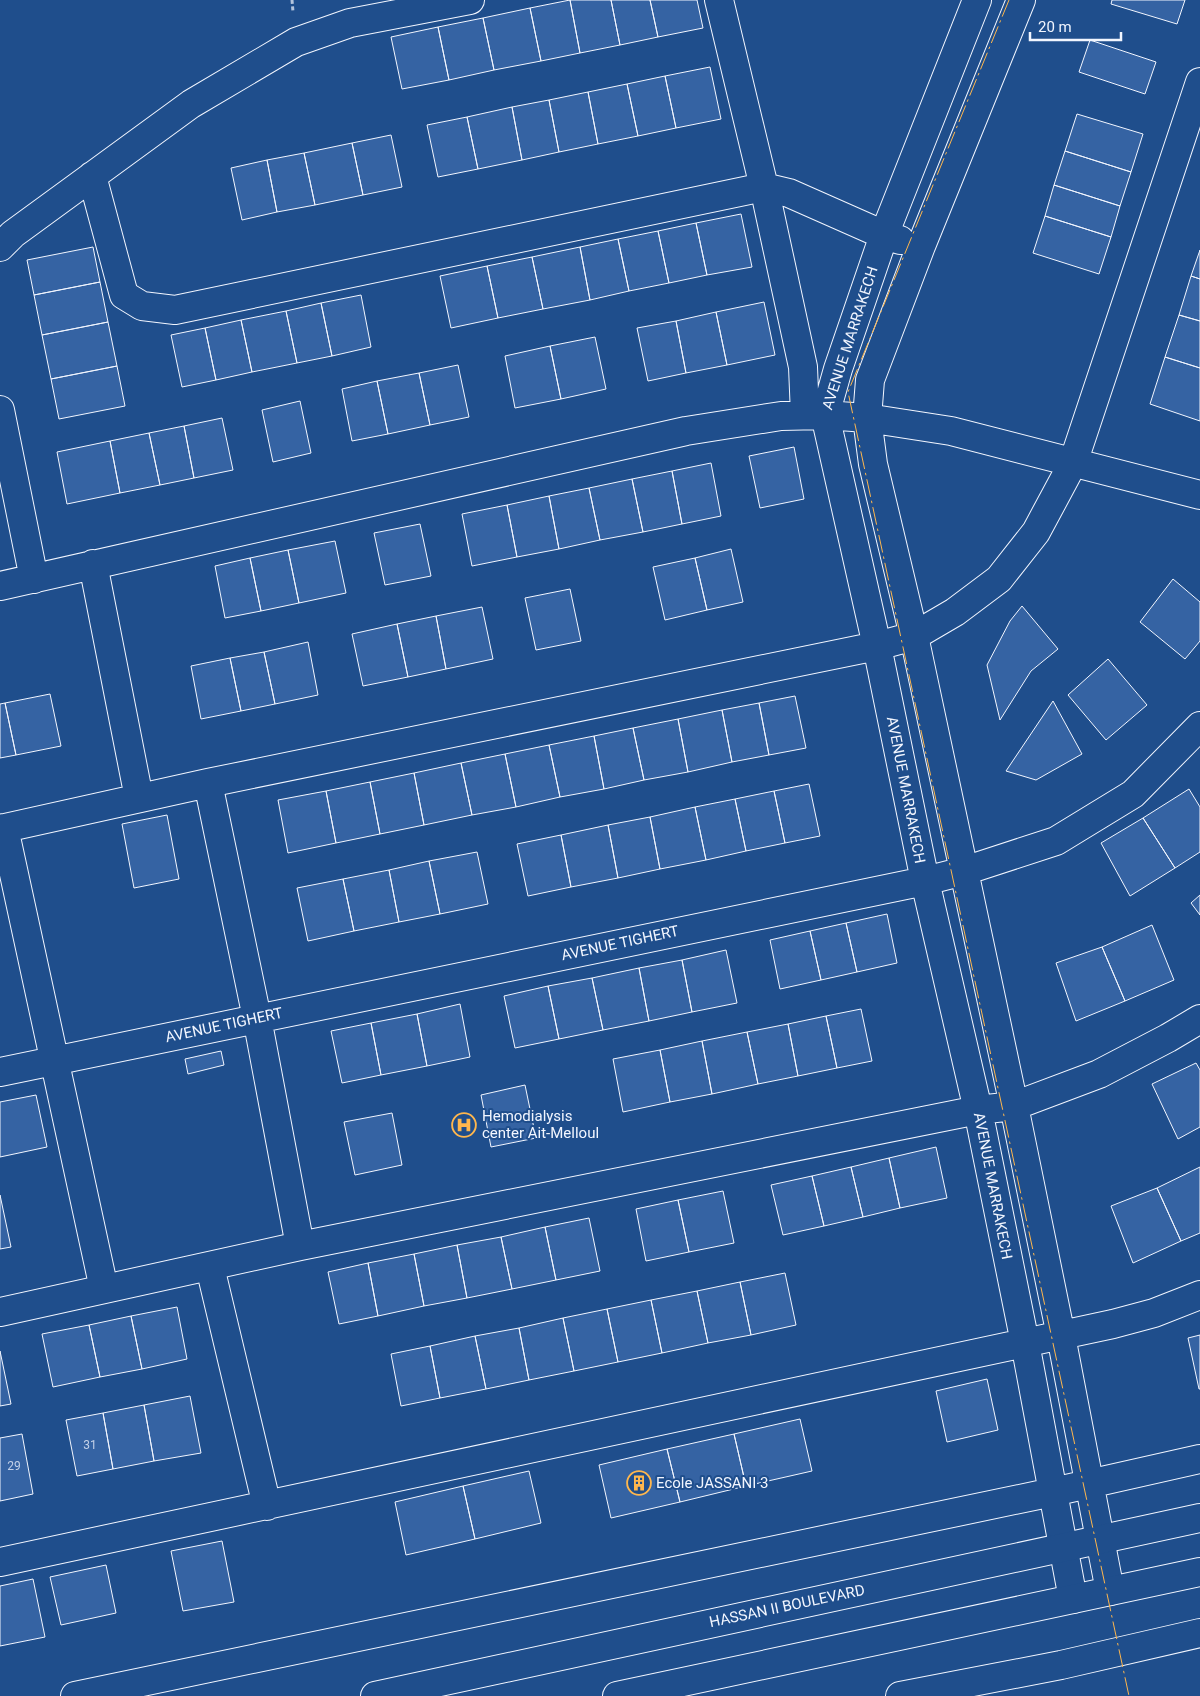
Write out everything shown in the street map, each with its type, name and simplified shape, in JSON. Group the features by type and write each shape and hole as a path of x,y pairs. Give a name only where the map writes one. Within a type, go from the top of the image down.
{"street":[{"path":"0,247 13,234 191,104 296,42 350,23 470,0"},
{"path":"719,0 764,187 815,415"},
{"name":"AVENUE MARRAKECH","path":"977,0 884,235 838,370 815,415 877,646 925,881 978,1110 1025,1343 1073,1599"},
{"path":"1013,3 870,380 867,418 873,464 914,636 1062,1336 1110,1591"},
{"path":"104,1289 2,828 208,782 877,646 914,636 955,612 999,578 1036,532 1073,463 1200,82"},
{"path":"92,176 124,295 142,306 175,310 764,187 789,193 884,235 921,246"},
{"path":"0,410 34,578"},
{"path":"0,586 686,431 781,416 815,415 867,418 951,431 1200,494"},
{"path":"93,564 139,798"},
{"name":"AVENUE TIGHERT","path":"0,1072 925,881 964,871 1056,841 1133,794 1200,726"},
{"path":"208,782 300,1246"},
{"path":"0,1312 300,1246 978,1110 1014,1106 1099,1074 1200,1019"},
{"path":"210,1266 267,1506"},
{"path":"0,1562 1062,1336 1154,1313 1200,1295"},
{"path":"75,1696 1053,1492 1200,1459"},
{"name":"HASSAN II BOULEVARD","path":"375,1696 1200,1518"},
{"path":"617,1696 1200,1572"},
{"path":"900,1696 1061,1665 1200,1633"}],"building":[{"path":"570,0 611,0 620,45 580,53"},
{"path":"570,0 580,53 541,61 530,8"},
{"path":"611,0 650,0 658,37 620,45"},
{"path":"650,0 697,0 703,28 658,37"},
{"path":"1112,0 1185,0 1177,24 1111,4"},
{"path":"530,8 541,61 494,70 483,18"},
{"path":"483,18 494,70 449,80 438,27"},
{"path":"438,27 449,80 402,89 391,37"},
{"path":"1090,40 1156,62 1145,94 1079,72"},
{"path":"710,67 721,119 676,128 665,76"},
{"path":"665,76 676,128 638,136 627,84"},
{"path":"627,84 638,136 598,144 588,92"},
{"path":"588,92 598,144 559,152 549,100"},
{"path":"549,100 559,152 522,160 512,107"},
{"path":"512,107 522,160 478,169 467,117"},
{"path":"1077,114 1143,134 1131,172 1065,151"},
{"path":"467,117 478,169 438,177 427,125"},
{"path":"391,135 402,187 363,195 352,143"},
{"path":"352,143 363,195 315,205 304,153"},
{"path":"1065,151 1131,172 1120,206 1054,185"},
{"path":"304,153 315,205 277,212 267,160"},
{"path":"267,160 277,212 242,220 231,168"},
{"path":"1054,185 1120,206 1111,237 1045,216"},
{"path":"741,214 752,267 707,275 696,223"},
{"path":"1045,216 1111,237 1099,274 1033,253"},
{"path":"696,223 707,275 669,283 658,231"},
{"path":"658,231 669,283 629,291 618,239"},
{"path":"618,239 629,291 590,300 580,247"},
{"path":"93,247 100,282 34,295 27,260"},
{"path":"580,247 590,300 543,309 532,257"},
{"path":"1200,250 1200,279 1191,276"},
{"path":"532,257 543,309 498,318 487,266"},
{"path":"487,266 498,318 451,328 440,276"},
{"path":"1191,276 1200,279 1200,321 1179,315"},
{"path":"100,282 108,322 42,335 34,295"},
{"path":"361,295 371,347 332,356 321,303"},
{"path":"764,302 775,355 727,365 716,312"},
{"path":"321,303 332,356 297,363 286,311"},
{"path":"286,311 297,363 252,372 241,320"},
{"path":"716,312 727,365 686,373 676,321"},
{"path":"1179,315 1200,321 1200,368 1165,357"},
{"path":"241,320 252,372 216,380 205,328"},
{"path":"676,321 686,373 648,381 637,328"},
{"path":"108,322 117,366 51,379 42,335"},
{"path":"205,328 216,380 182,387 171,335"},
{"path":"595,337 606,389 561,399 550,346"},
{"path":"550,346 561,399 515,408 505,356"},
{"path":"1165,357 1200,368 1200,421 1150,404"},
{"path":"458,365 469,417 430,425 419,373"},
{"path":"117,366 125,406 59,419 51,379"},
{"path":"419,373 430,425 388,434 377,381"},
{"path":"377,381 388,434 352,441 342,389"},
{"path":"300,401 311,453 273,462 262,410"},
{"path":"222,418 233,470 194,478 184,426"},
{"path":"184,426 194,478 160,485 149,433"},
{"path":"149,433 160,485 120,493 110,441"},
{"path":"110,441 120,493 67,504 57,452"},
{"path":"794,447 804,499 760,508 749,456"},
{"path":"711,463 721,516 682,524 672,471"},
{"path":"672,471 682,524 643,532 632,479"},
{"path":"632,479 643,532 600,540 589,488"},
{"path":"589,488 600,540 559,549 549,496"},
{"path":"549,496 559,549 517,557 507,505"},
{"path":"507,505 517,557 472,566 462,514"},
{"path":"420,524 431,576 385,585 374,533"},
{"path":"335,541 346,593 299,603 288,550"},
{"path":"731,549 743,602 707,610 695,558"},
{"path":"288,550 299,603 261,611 250,558"},
{"path":"250,558 261,611 225,618 215,566"},
{"path":"695,558 707,610 665,620 653,567"},
{"path":"1173,579 1200,602 1200,641 1185,659 1140,622"},
{"path":"570,589 581,641 536,650 525,598"},
{"path":"1022,606 1058,649 1031,671 1000,720 987,665 1010,621"},
{"path":"482,607 493,659 446,669 436,616"},
{"path":"436,616 446,669 408,677 397,624"},
{"path":"397,624 408,677 363,686 352,634"},
{"path":"308,642 318,695 275,704 264,652"},
{"path":"264,652 275,704 241,711 230,658"},
{"path":"230,658 241,711 201,719 191,666"},
{"path":"1108,659 1147,705 1106,740 1068,695"},
{"path":"50,694 61,746 16,755 5,703"},
{"path":"795,696 806,748 769,755 759,703"},
{"path":"1053,701 1082,754 1036,780 1006,771"},
{"path":"5,703 16,755 0,758 0,704"},
{"path":"759,703 769,755 732,762 722,710"},
{"path":"722,710 732,762 688,772 678,719"},
{"path":"678,719 688,772 644,780 633,728"},
{"path":"633,728 644,780 604,789 594,736"},
{"path":"594,736 604,789 560,797 549,745"},
{"path":"549,745 560,797 516,807 505,754"},
{"path":"505,754 516,807 472,815 461,763"},
{"path":"461,763 472,815 424,825 414,773"},
{"path":"414,773 424,825 380,834 370,782"},
{"path":"370,782 380,834 336,843 326,791"},
{"path":"809,784 820,836 785,843 774,791"},
{"path":"1189,789 1200,807 1200,852 1175,868 1143,818"},
{"path":"326,791 336,843 288,853 278,800"},
{"path":"774,791 785,843 746,851 735,799"},
{"path":"735,799 746,851 706,860 695,807"},
{"path":"695,807 706,860 660,869 650,817"},
{"path":"167,815 179,879 134,888 122,824"},
{"path":"650,817 660,869 618,878 608,825"},
{"path":"1143,818 1175,868 1130,896 1101,843"},
{"path":"608,825 618,878 571,887 561,835"},
{"path":"561,835 571,887 528,896 517,844"},
{"path":"477,852 488,904 440,914 429,861"},
{"path":"429,861 440,914 399,922 389,870"},
{"path":"389,870 399,922 354,931 343,879"},
{"path":"343,879 354,931 308,941 297,888"},
{"path":"1200,895 1200,915 1191,903"},
{"path":"887,914 897,963 857,972 846,923"},
{"path":"846,923 857,972 821,980 810,931"},
{"path":"1152,925 1174,980 1125,1001 1102,947"},
{"path":"810,931 821,980 780,989 770,940"},
{"path":"1102,947 1125,1001 1076,1021 1056,963"},
{"path":"726,950 737,1003 692,1012 682,960"},
{"path":"682,960 692,1012 649,1021 639,968"},
{"path":"639,968 649,1021 603,1030 592,978"},
{"path":"592,978 603,1030 559,1039 548,986"},
{"path":"548,986 559,1039 515,1048 504,996"},
{"path":"460,1004 470,1057 427,1066 417,1014"},
{"path":"861,1009 872,1061 837,1068 826,1016"},
{"path":"417,1014 427,1066 381,1075 371,1023"},
{"path":"826,1016 837,1068 798,1076 788,1024"},
{"path":"371,1023 381,1075 342,1083 331,1031"},
{"path":"788,1024 798,1076 758,1084 747,1032"},
{"path":"747,1032 758,1084 712,1094 702,1041"},
{"path":"702,1041 712,1094 670,1102 660,1050"},
{"path":"660,1050 670,1102 623,1112 613,1059"},
{"path":"221,1051 224,1065 188,1074 185,1059"},
{"path":"1196,1063 1200,1070 1200,1127 1178,1139 1152,1084"},
{"path":"525,1085 536,1138 491,1147 481,1095"},
{"path":"36,1095 47,1147 0,1157 0,1102"},
{"path":"392,1113 402,1165 355,1175 344,1122"},
{"path":"936,1147 947,1198 900,1208 889,1158"},
{"path":"889,1158 900,1208 863,1217 851,1167"},
{"path":"851,1167 863,1217 824,1226 812,1176"},
{"path":"1200,1167 1200,1233 1181,1241 1157,1188"},
{"path":"812,1176 824,1226 783,1235 771,1185"},
{"path":"1157,1188 1181,1241 1133,1263 1111,1206"},
{"path":"723,1191 734,1243 689,1252 678,1200"},
{"path":"0,1195 11,1247 0,1249"},
{"path":"678,1200 689,1252 646,1261 636,1209"},
{"path":"589,1218 600,1271 556,1280 545,1227"},
{"path":"545,1227 556,1280 512,1289 501,1237"},
{"path":"501,1237 512,1289 467,1298 457,1245"},
{"path":"457,1245 467,1298 424,1306 414,1254"},
{"path":"414,1254 424,1306 378,1316 368,1263"},
{"path":"368,1263 378,1316 339,1324 328,1272"},
{"path":"785,1273 796,1325 751,1335 740,1282"},
{"path":"740,1282 751,1335 708,1343 697,1291"},
{"path":"697,1291 708,1343 662,1353 651,1300"},
{"path":"651,1300 662,1353 618,1362 607,1309"},
{"path":"177,1307 187,1359 142,1369 131,1316"},
{"path":"607,1309 618,1362 574,1371 563,1318"},
{"path":"131,1316 142,1369 100,1377 89,1325"},
{"path":"563,1318 574,1371 529,1380 519,1328"},
{"path":"89,1325 100,1377 53,1387 42,1334"},
{"path":"519,1328 529,1380 486,1389 475,1336"},
{"path":"1200,1335 1200,1389 1199,1389 1188,1338"},
{"path":"475,1336 486,1389 440,1398 430,1346"},
{"path":"430,1346 440,1398 401,1406 391,1354"},
{"path":"0,1351 11,1404 0,1406"},
{"path":"987,1379 998,1430 947,1442 936,1391"},
{"path":"190,1396 201,1453 154,1461 144,1405"},
{"path":"144,1405 154,1461 113,1469 103,1413"},
{"path":"103,1413 113,1469 77,1476 66,1420"},
{"path":"800,1419 812,1471 746,1486 734,1434"},
{"path":"22,1434 33,1494 0,1501 0,1438"},
{"path":"734,1434 746,1486 680,1502 667,1449"},
{"name":"Ecole JASSANI 3","path":"667,1449 680,1502 611,1518 599,1465"},
{"path":"529,1471 541,1523 475,1539 463,1486"},
{"path":"463,1486 475,1539 406,1555 395,1502"},
{"path":"222,1541 234,1602 183,1611 171,1551"},
{"path":"106,1565 116,1613 61,1625 50,1577"},
{"path":"33,1579 45,1637 0,1646 0,1586"}],"power":[{"path":"1009,0 848,392 1129,1696"}],"place":[{"name":"Hemodialysis center Ait-Melloul","path":"464,1125"},
{"name":"Ecole JASSANI 3","path":"639,1483"}]}
